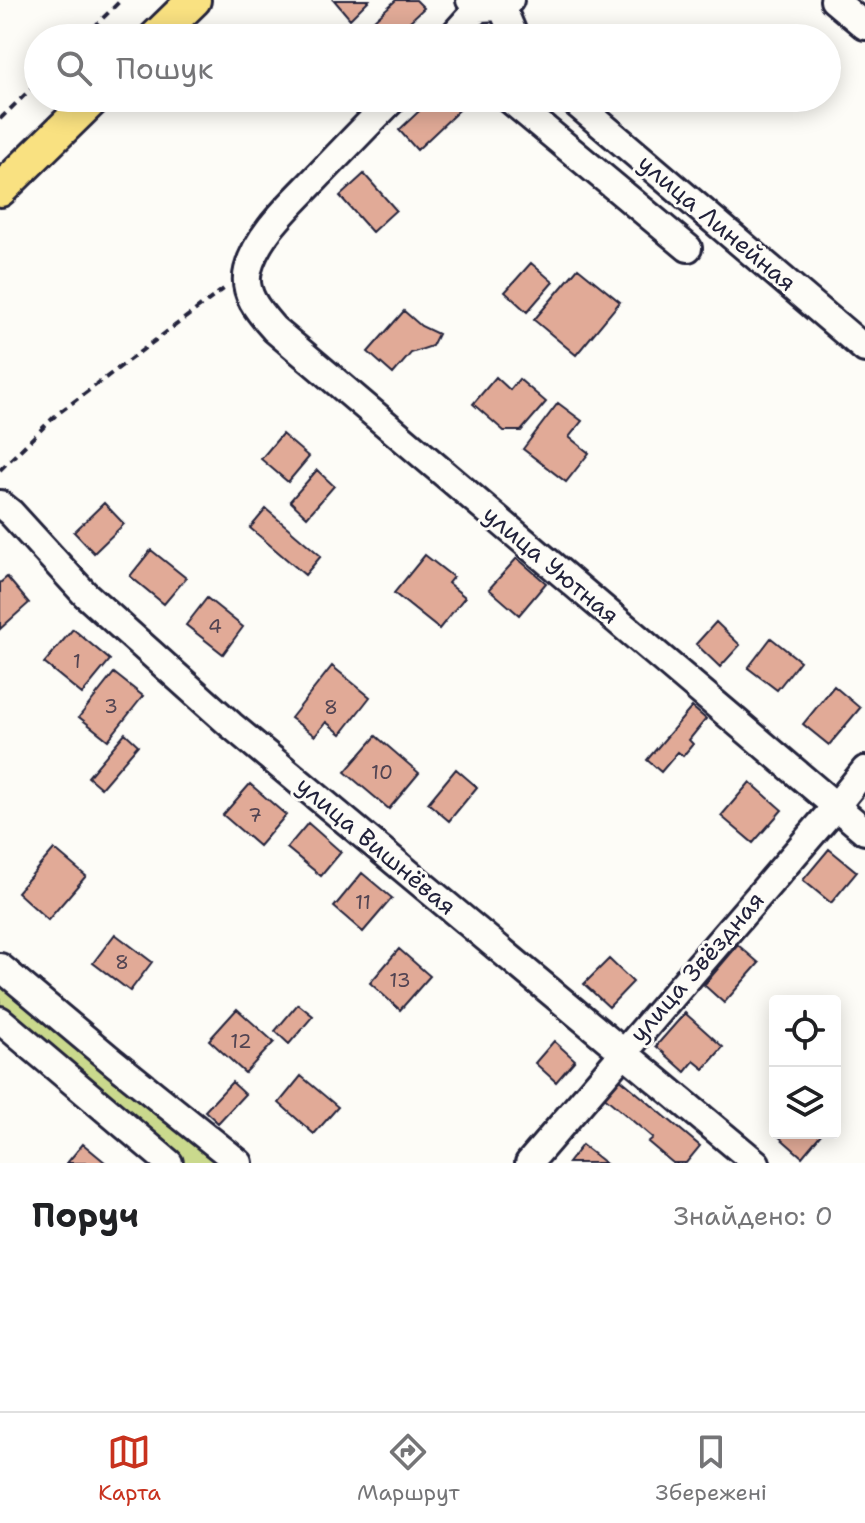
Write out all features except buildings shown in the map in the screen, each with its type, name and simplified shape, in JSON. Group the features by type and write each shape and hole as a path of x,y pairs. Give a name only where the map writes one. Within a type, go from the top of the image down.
{"main road":[{"path":"169,24 194,0"},
{"path":"0,190 80,112"}],"street":[{"path":"834,0 865,26"},
{"path":"467,24 490,4 505,24"},
{"path":"248,281 257,249 278,218 380,112"},
{"path":"525,112 688,248"},
{"name":"улица Линейная","path":"586,112 865,349"},
{"name":"улица Уютная","path":"248,281 252,302 274,329 865,831"},
{"name":"улица Вишнёвая","path":"6,508 85,594 231,725 756,1163"},
{"name":"улица Звёздная","path":"529,1163 865,770"},
{"path":"0,967 239,1163"},
{"path":"0,1020 169,1163"}],"path":[{"path":"97,24 121,0"},
{"path":"0,119 24,96"},
{"path":"0,470 56,415 248,281"}],"green space":[{"path":"0,984 219,1163 178,1163 0,1015"}]}
